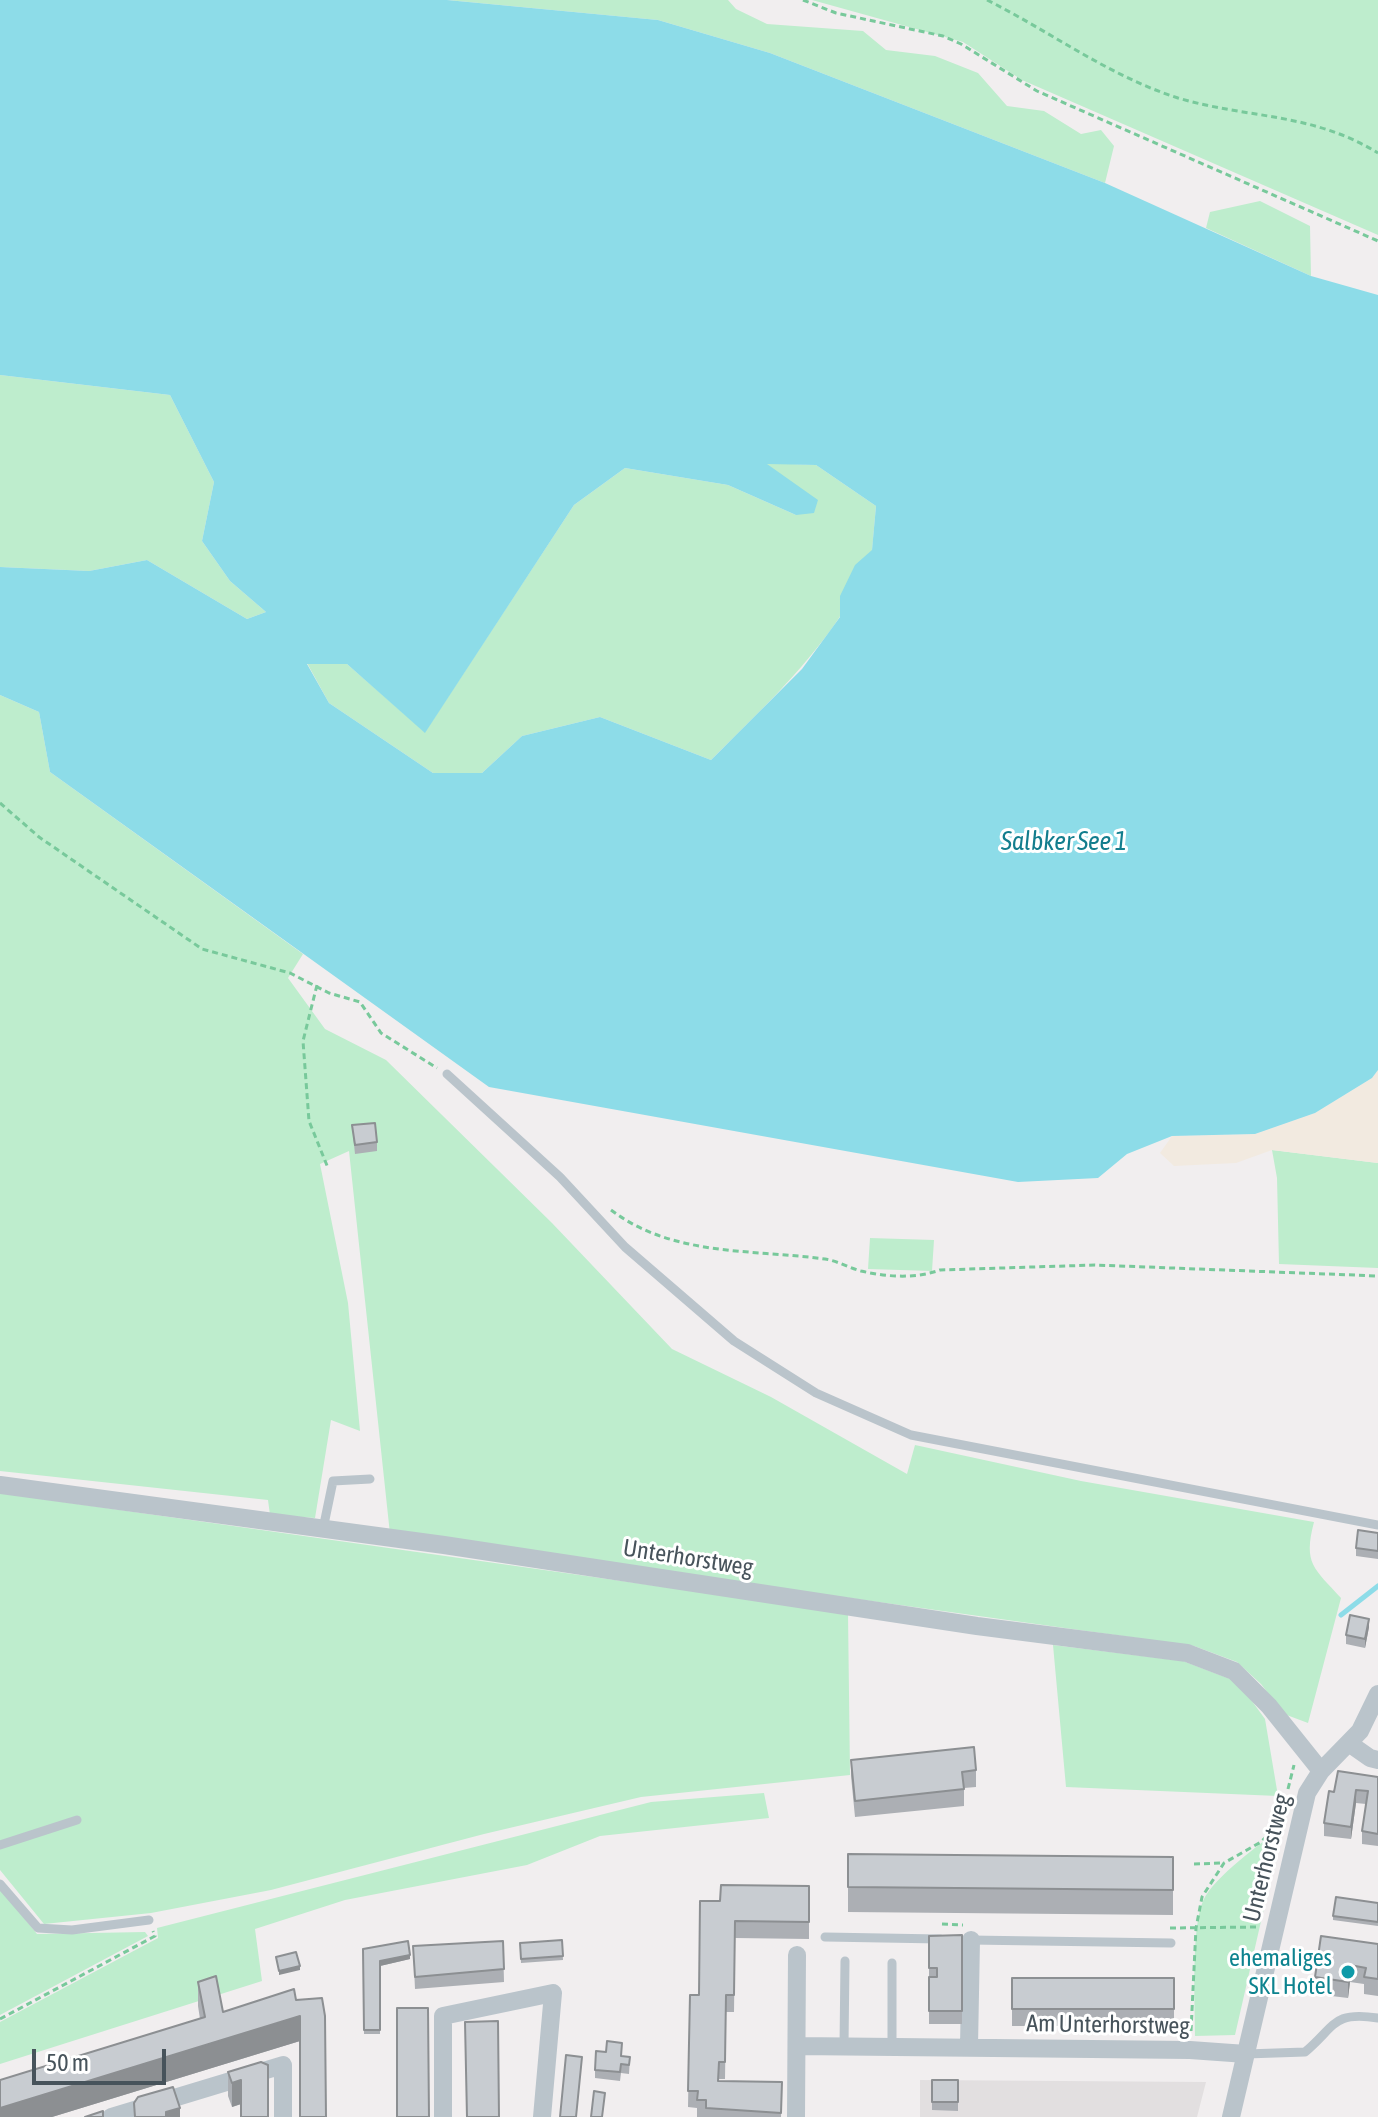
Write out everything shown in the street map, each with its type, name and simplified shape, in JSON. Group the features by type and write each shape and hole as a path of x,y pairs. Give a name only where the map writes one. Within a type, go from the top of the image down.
{"street":[{"name":"Unterhorstweg","path":"0,1485 323,1529 977,1626 1187,1653 1234,1671 1269,1706 1321,1771"},
{"name":"Unterhorstweg","path":"1231,2117 1303,1805 1321,1771 1350,1744 1378,1694"},
{"path":"1350,1744 1378,1760"},
{"path":"969,2046 971,1940"},
{"path":"796,2117 797,1955"},
{"path":"443,2117 443,2016 553,1993 542,2117"},
{"name":"Am Unterhorstweg","path":"797,2046 969,2046 1246,2054"},
{"path":"113,2117 283,2065 283,2117"}],"lane":[{"path":"447,1074 560,1177 625,1247 734,1341 816,1393 911,1435 1378,1525"},
{"path":"323,1529 333,1481 370,1479"},
{"path":"0,1845 77,1820"},
{"path":"0,1884 38,1928 72,1930 149,1920"},
{"path":"825,1937 1171,1943"},
{"path":"844,2046 845,1961"},
{"path":"892,1963 892,2046"},
{"path":"1246,2054 1305,2052 1340,2017 1378,2018"}],"path":[{"path":"803,0 836,13 952,40 1029,87 1378,241"},
{"path":"987,0 1061,39 1113,72 1164,92 1207,105 1300,119 1343,135 1378,153"},
{"path":"0,803 39,837 202,949 290,973 360,1002 381,1033 447,1074"},
{"path":"317,985 303,1041 309,1121 328,1168"},
{"path":"606,1206 630,1224 701,1248 829,1260 860,1271 919,1277 940,1270 1095,1265 1378,1276"},
{"path":"1287,1793 1299,1746"},
{"path":"1190,2050 1196,1928 1202,1897 1224,1863 1261,1842 1283,1819"},
{"path":"1194,1864 1224,1863"},
{"path":"0,2019 155,1936 149,1920"}],"shaded area":[{"path":"920,2080 1206,2082 1197,2117 920,2117"}],"green space":[{"path":"447,0 728,0 736,9 767,24 863,31 886,50 935,56 978,73 1007,106 1044,111 1081,134 1101,130 1114,146 1105,183 770,53 658,20"},
{"path":"812,0 1378,0 1378,235 1022,80 963,42"},
{"path":"1260,201 1310,226 1311,276 1206,228 1210,212"},
{"path":"0,375 170,395 214,482 202,541 230,581 266,612 247,619 147,560 89,571 0,567"},
{"path":"766,463 816,465 876,506 872,551 857,569 843,612 823,640 777,693 711,760 600,717 522,736 482,773 433,773 329,703 307,663 347,664 425,732 574,505 625,468 728,485 796,515"},
{"path":"0,695 39,712 50,772 303,954 288,978 325,1029 386,1060 552,1223 672,1349 771,1397 907,1474 915,1445 1081,1481 1314,1522 1310,1547 1313,1564 1341,1598 1308,1723 1284,1714 1261,1684 1237,1662 1194,1646 390,1534 349,1151 320,1164 348,1303 360,1431 331,1420 315,1518 270,1515 268,1500 0,1471"},
{"path":"1272,1150 1378,1163 1378,1268 1279,1264 1277,1178"},
{"path":"870,1238 934,1240 932,1271 868,1269"},
{"path":"0,1493 848,1613 850,1775 641,1797 271,1890 151,1913 44,1924 0,1870"},
{"path":"1053,1645 1183,1661 1238,1682 1265,1719 1278,1796 1066,1787"},
{"path":"764,1793 769,1818 600,1836 527,1865 345,1900 255,1929 262,1981 0,2064 0,2022 158,1938 157,1928 651,1802"},
{"path":"1283,1825 1235,2035 1195,2036 1195,1947 1203,1901 1217,1881"},
{"path":"0,1888 37,1934 145,1932 148,1936 0,2015"}],"sand":[{"path":"1378,1070 1378,1163 1272,1150 1236,1163 1174,1166 1160,1153 1172,1136 1255,1134 1315,1113 1372,1078"}],"water":[{"name":"Salbker See 1","path":"0,0 447,0 658,20 770,53 1105,183 1311,276 1378,295 1378,1070 1372,1078 1315,1113 1255,1134 1172,1136 1127,1154 1098,1178 1018,1182 489,1087 50,772 39,712 0,695 0,567 89,571 147,560 247,619 266,612 230,581 202,541 214,482 170,395 0,375","holes":["767,464 816,465 876,506 872,550 855,565 840,596 840,617 802,669 711,760 600,717 522,736 482,773 433,773 329,703 307,664 347,664 425,733 574,505 625,468 728,485 796,515 814,513 818,500"]}],"building":[{"path":"375,1123 377,1142 355,1145 352,1125"},
{"path":"1358,1530 1378,1533 1378,1551 1356,1548"},
{"path":"1350,1615 1369,1619 1365,1639 1346,1635"},
{"path":"974,1747 976,1770 962,1772 964,1789 855,1801 851,1760"},
{"path":"1338,1771 1378,1777 1378,1834 1362,1831 1368,1791 1356,1790 1351,1827 1324,1823 1329,1791 1334,1792"},
{"path":"848,1854 1173,1857 1173,1890 848,1887"},
{"path":"721,1885 809,1886 809,1922 735,1921 734,1995 726,1995 725,2062 719,2062 718,2081 782,2082 781,2113 706,2108 706,2100 697,2100 698,2091 688,2091 690,1995 699,1995 700,1901 720,1901"},
{"path":"1336,1897 1378,1903 1378,1922 1333,1916"},
{"path":"962,1935 962,2011 929,2011 929,1977 937,1977 937,1968 929,1968 929,1936"},
{"path":"1321,1936 1378,1944 1378,1979 1364,1977 1366,1968 1350,1965 1348,1982 1315,1977"},
{"path":"562,1940 563,1956 521,1959 520,1943"},
{"path":"408,1941 410,1955 380,1961 380,2030 364,2030 363,1949"},
{"path":"503,1941 504,1969 415,1977 413,1946"},
{"path":"296,1952 300,1966 279,1971 276,1957"},
{"path":"216,1976 223,2012 294,1989 296,2000 322,1998 326,2117 300,2117 300,2016 0,2108 0,2080 205,2017 198,1982"},
{"path":"1012,1978 1174,1978 1174,2009 1012,2009"},
{"path":"397,2008 428,2008 429,2117 397,2117"},
{"path":"498,2021 499,2117 467,2117 465,2022"},
{"path":"607,2041 622,2043 621,2056 630,2057 629,2065 621,2064 620,2072 595,2070 596,2051 606,2052"},
{"path":"566,2055 582,2057 576,2117 560,2117"},
{"path":"261,2062 268,2065 268,2117 241,2117 241,2080 232,2083 228,2072"},
{"path":"932,2080 958,2080 958,2102 932,2102"},
{"path":"173,2087 180,2108 166,2112 166,2117 135,2117 134,2103 138,2097"},
{"path":"594,2091 605,2093 602,2117 591,2117"},
{"path":"103,2111 103,2117 85,2117"}],"waterway":[{"path":"1341,1615 1378,1586"}],"place":[{"name":"ehemaliges SKL Hotel","path":"1348,1972"}]}
